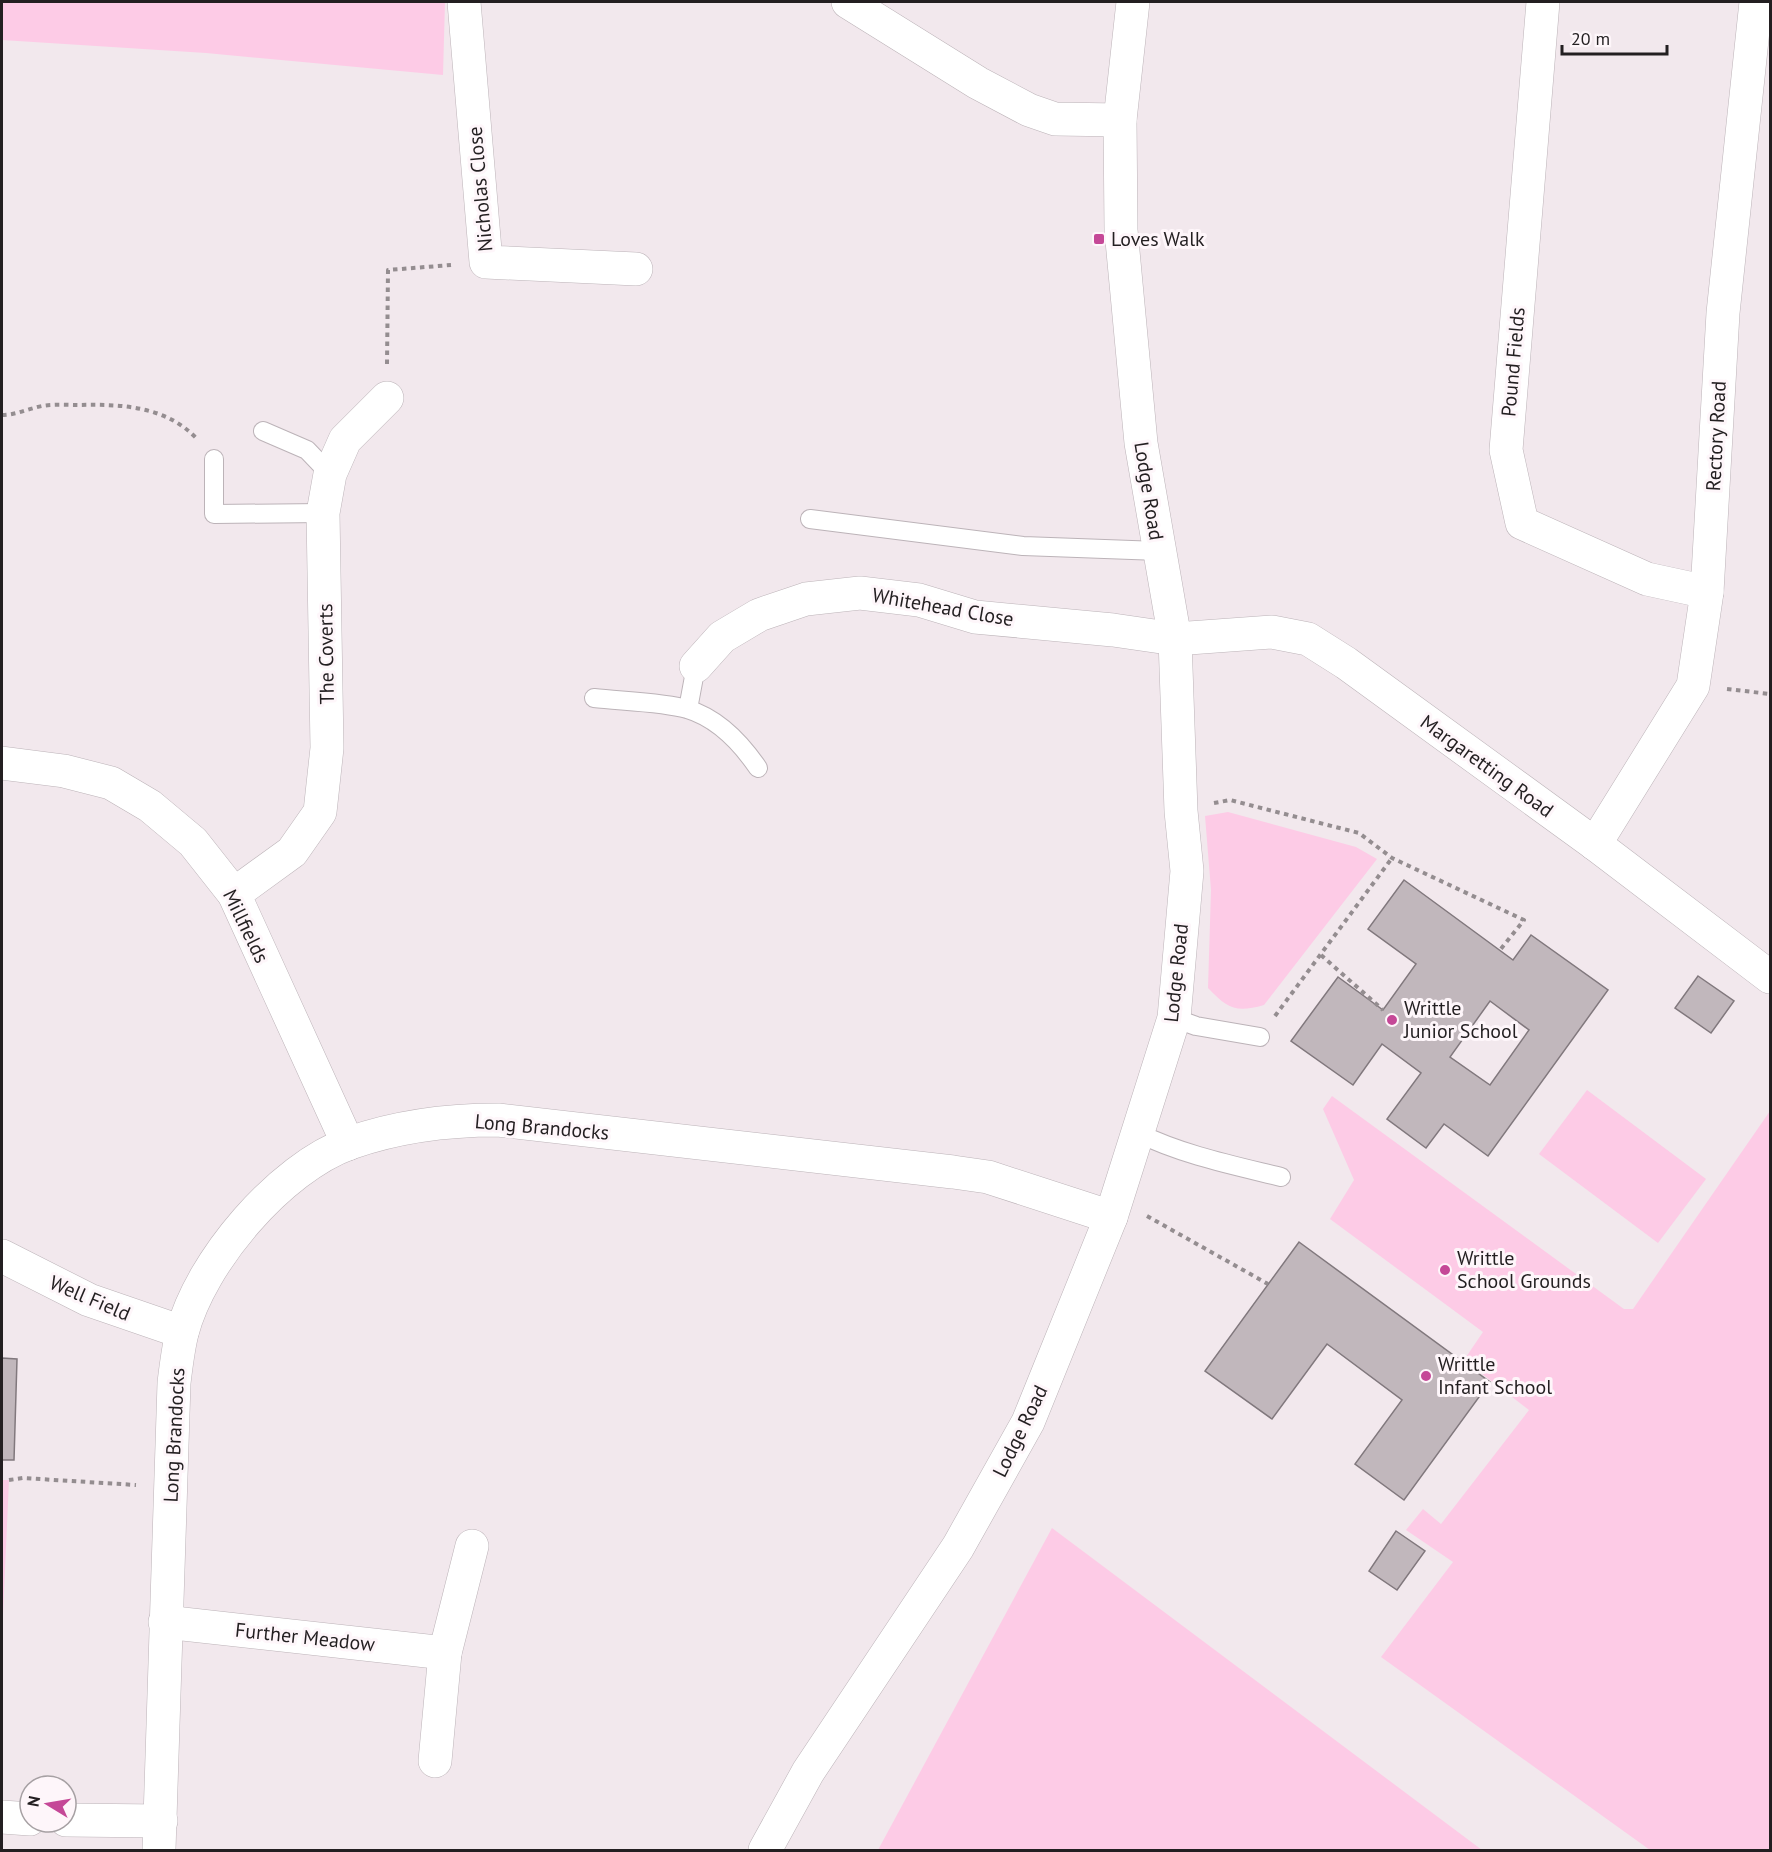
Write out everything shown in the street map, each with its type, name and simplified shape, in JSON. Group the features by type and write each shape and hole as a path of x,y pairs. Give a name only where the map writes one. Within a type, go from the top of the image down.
{"street":[{"name":"Nicholas Close","path":"464,2 486,262 636,269"},
{"path":"848,2 978,83 1029,110 1055,119 1120,120"},
{"name":"Lodge Road","path":"765,1851 808,1772 958,1547 1028,1422 1113,1209 1174,1018 1187,871 1181,811 1175,639 1141,443 1124,266 1120,120 1133,2"},
{"name":"Pound Fields","path":"1543,2 1506,450 1522,523 1647,579 1707,592"},
{"name":"Rectory Road","path":"1595,844 1694,686 1707,592 1723,313 1756,2"},
{"name":"The Coverts","path":"234,894 292,852 320,812 327,748 323,513 330,474 345,440 387,398"},
{"name":"Whitehead Close","path":"696,666 722,637 759,615 806,599 860,593 919,600 975,617 1113,630 1175,639"},
{"name":"Margaretting Road","path":"1175,639 1272,632 1308,639 1346,663 1595,844 1770,977"},
{"name":"Millfields","path":"2,763 64,771 111,783 150,806 193,842 234,894 348,1144"},
{"name":"Long Brandocks","path":"160,1836 174,1383 182,1332 194,1301 215,1263 240,1227 272,1194 298,1174 348,1144 404,1127 455,1120 498,1120 988,1177 1113,1209"},
{"name":"Well Field","path":"2,1256 89,1300 182,1332"},
{"path":"435,1761 445,1653 472,1546"},
{"name":"Further Meadow","path":"165,1622 445,1653"},
{"path":"2,1818 18,1819"},
{"path":"78,1822 160,1836"}],"lane":[{"path":"263,431 308,450 330,474"},
{"path":"214,459 214,514 323,513"},
{"path":"810,519 1023,546 1159,551"},
{"path":"688,709 696,666"},
{"path":"594,698 688,709 717,724 743,746 758,768"},
{"path":"1174,1018 1196,1026 1260,1037"},
{"path":"1138,1133 1159,1143 1212,1160 1281,1177"}],"path":[{"path":"387,398 388,270 486,262"},
{"path":"2,415 16,415 42,406 120,404 165,415 187,428 214,459"},
{"path":"1694,686 1770,694"},
{"path":"1181,811 1230,800 1359,833 1392,858 1524,920 1500,950"},
{"path":"1260,1037 1392,858"},
{"path":"1321,955 1383,1010"},
{"path":"1113,1209 1137,1211 1268,1284"},
{"path":"9,1480 23,1478 170,1487"}],"shaded area":[{"path":"2,2 445,2 443,75 206,53 2,40"},
{"path":"1228,812 1356,847 1377,859 1264,1005 1246,1009 1227,1005 1208,988 1211,890 1205,816"},
{"path":"1587,1090 1706,1179 1658,1243 1539,1154"},
{"path":"1332,1096 1624,1309 1633,1309 1770,1111 1770,1850 1650,1850 1381,1657 1453,1562 1406,1530 1423,1509 1441,1524 1529,1410 1464,1360 1483,1332 1330,1219 1354,1180 1323,1109"},
{"path":"2,1480 9,1480 2,1638"},
{"path":"1052,1528 1482,1850 878,1850"}],"building":[{"name":"Writtle Junior School","path":"1404,880 1513,960 1531,935 1608,990 1488,1156 1444,1124 1426,1148 1387,1119 1421,1073 1382,1044 1353,1085 1291,1041 1338,977 1383,1010 1416,964 1368,929","holes":["1490,1001 1529,1030 1490,1085 1450,1057"]},
{"path":"1698,976 1734,1001 1711,1033 1675,1008"},
{"name":"Writtle Infant School","path":"1299,1242 1490,1382 1404,1500 1355,1464 1402,1400 1327,1344 1272,1419 1205,1371"},
{"path":"2,1358 17,1359 14,1460 2,1460"},
{"path":"1396,1531 1425,1551 1397,1590 1369,1571"}],"place":[{"name":"Loves Walk","path":"1099,239"},
{"name":"Writtle Junior School","path":"1392,1020"},
{"name":"Writtle School Grounds","path":"1445,1270"},
{"name":"Writtle Infant School","path":"1426,1376"}]}
